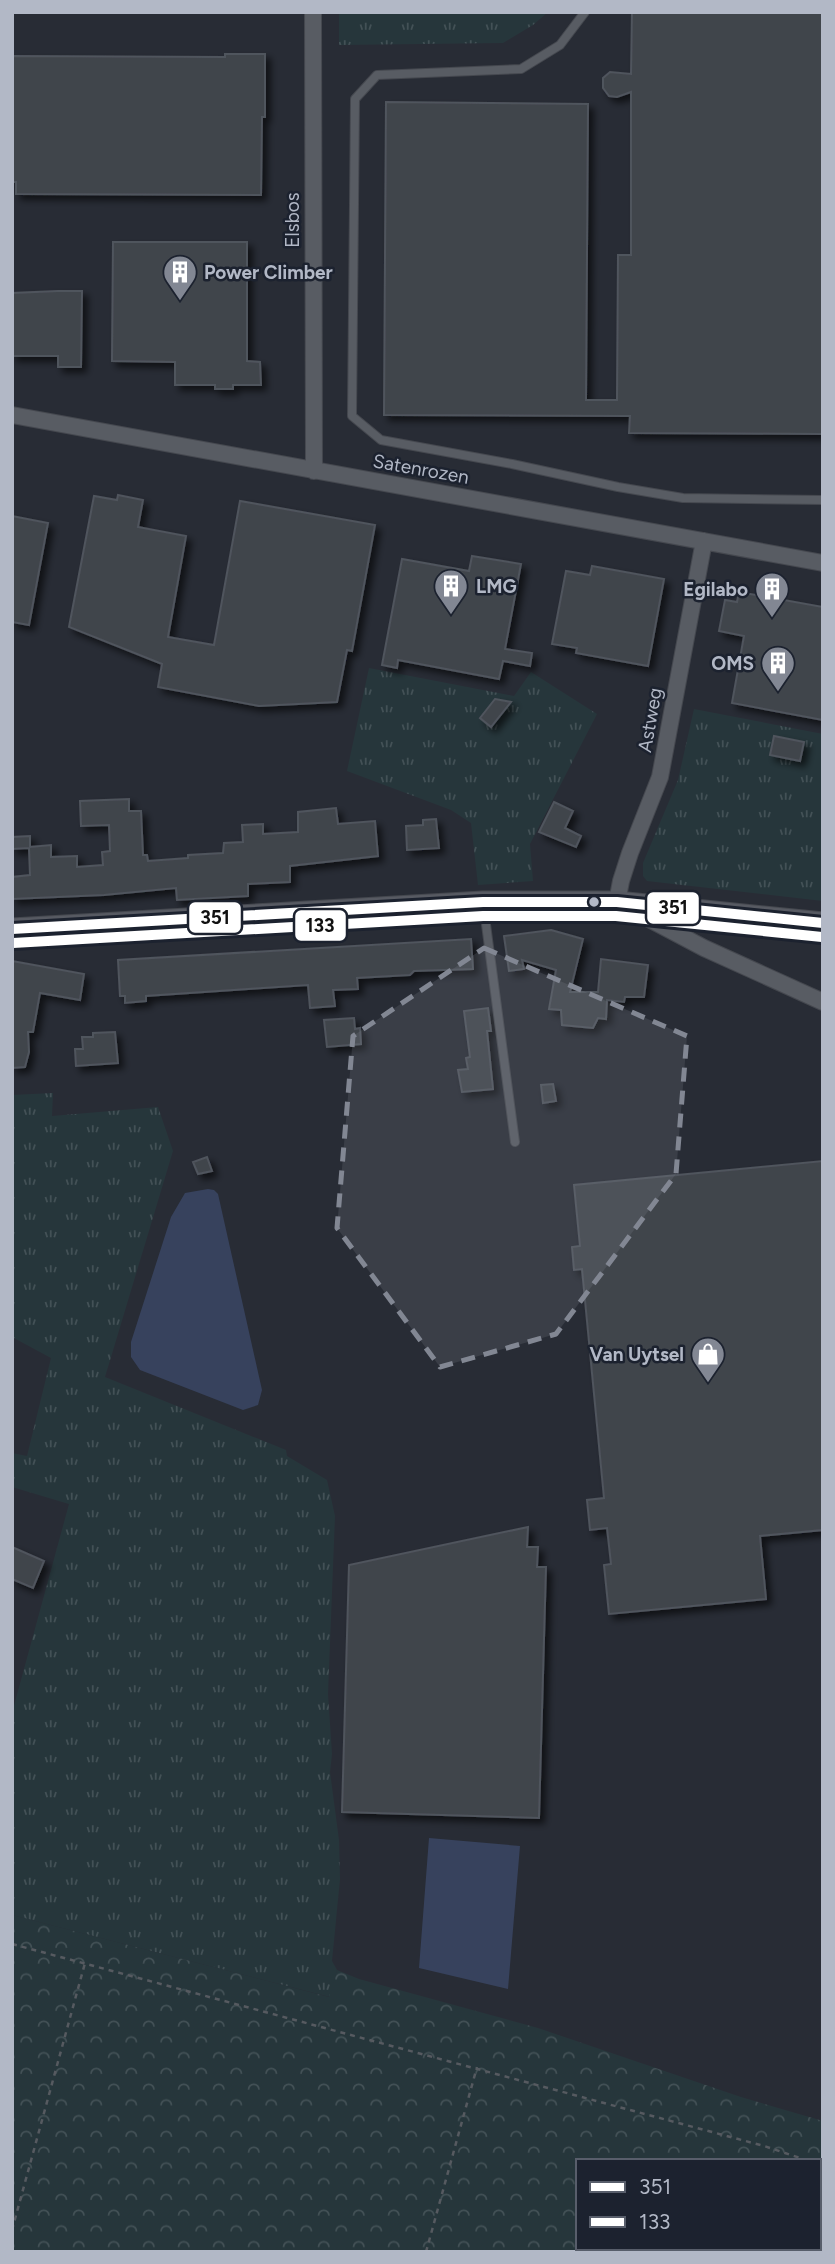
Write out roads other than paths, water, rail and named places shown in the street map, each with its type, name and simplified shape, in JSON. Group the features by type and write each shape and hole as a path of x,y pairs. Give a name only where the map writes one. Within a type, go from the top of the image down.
{"street":[{"name":"Elsbos","path":"313,12 313,471"},
{"name":"Satenrozen","path":"12,415 823,564"},
{"name":"Astweg","path":"617,902 630,853 660,777 704,541"},
{"path":"12,929 483,902 617,902 823,923"},
{"path":"617,902 704,948 823,1002"}],"lane":[{"path":"585,12 560,45 521,69 377,75 355,99 352,416 381,440 618,487 683,498 823,500"},
{"path":"483,902 515,1142"}],"water":[{"path":"208,1189 218,1194 262,1390 258,1405 243,1410 140,1370 131,1357 131,1342 171,1217 185,1193"},
{"path":"429,1838 520,1846 508,1989 419,1968"}],"place":[{"name":"Power Climber","path":"180,302"},
{"name":"LMG","path":"451,616"},
{"name":"Egilabo","path":"772,619"},
{"name":"OMS","path":"778,693"},
{"name":"Van Uytsel","path":"708,1384"}]}
